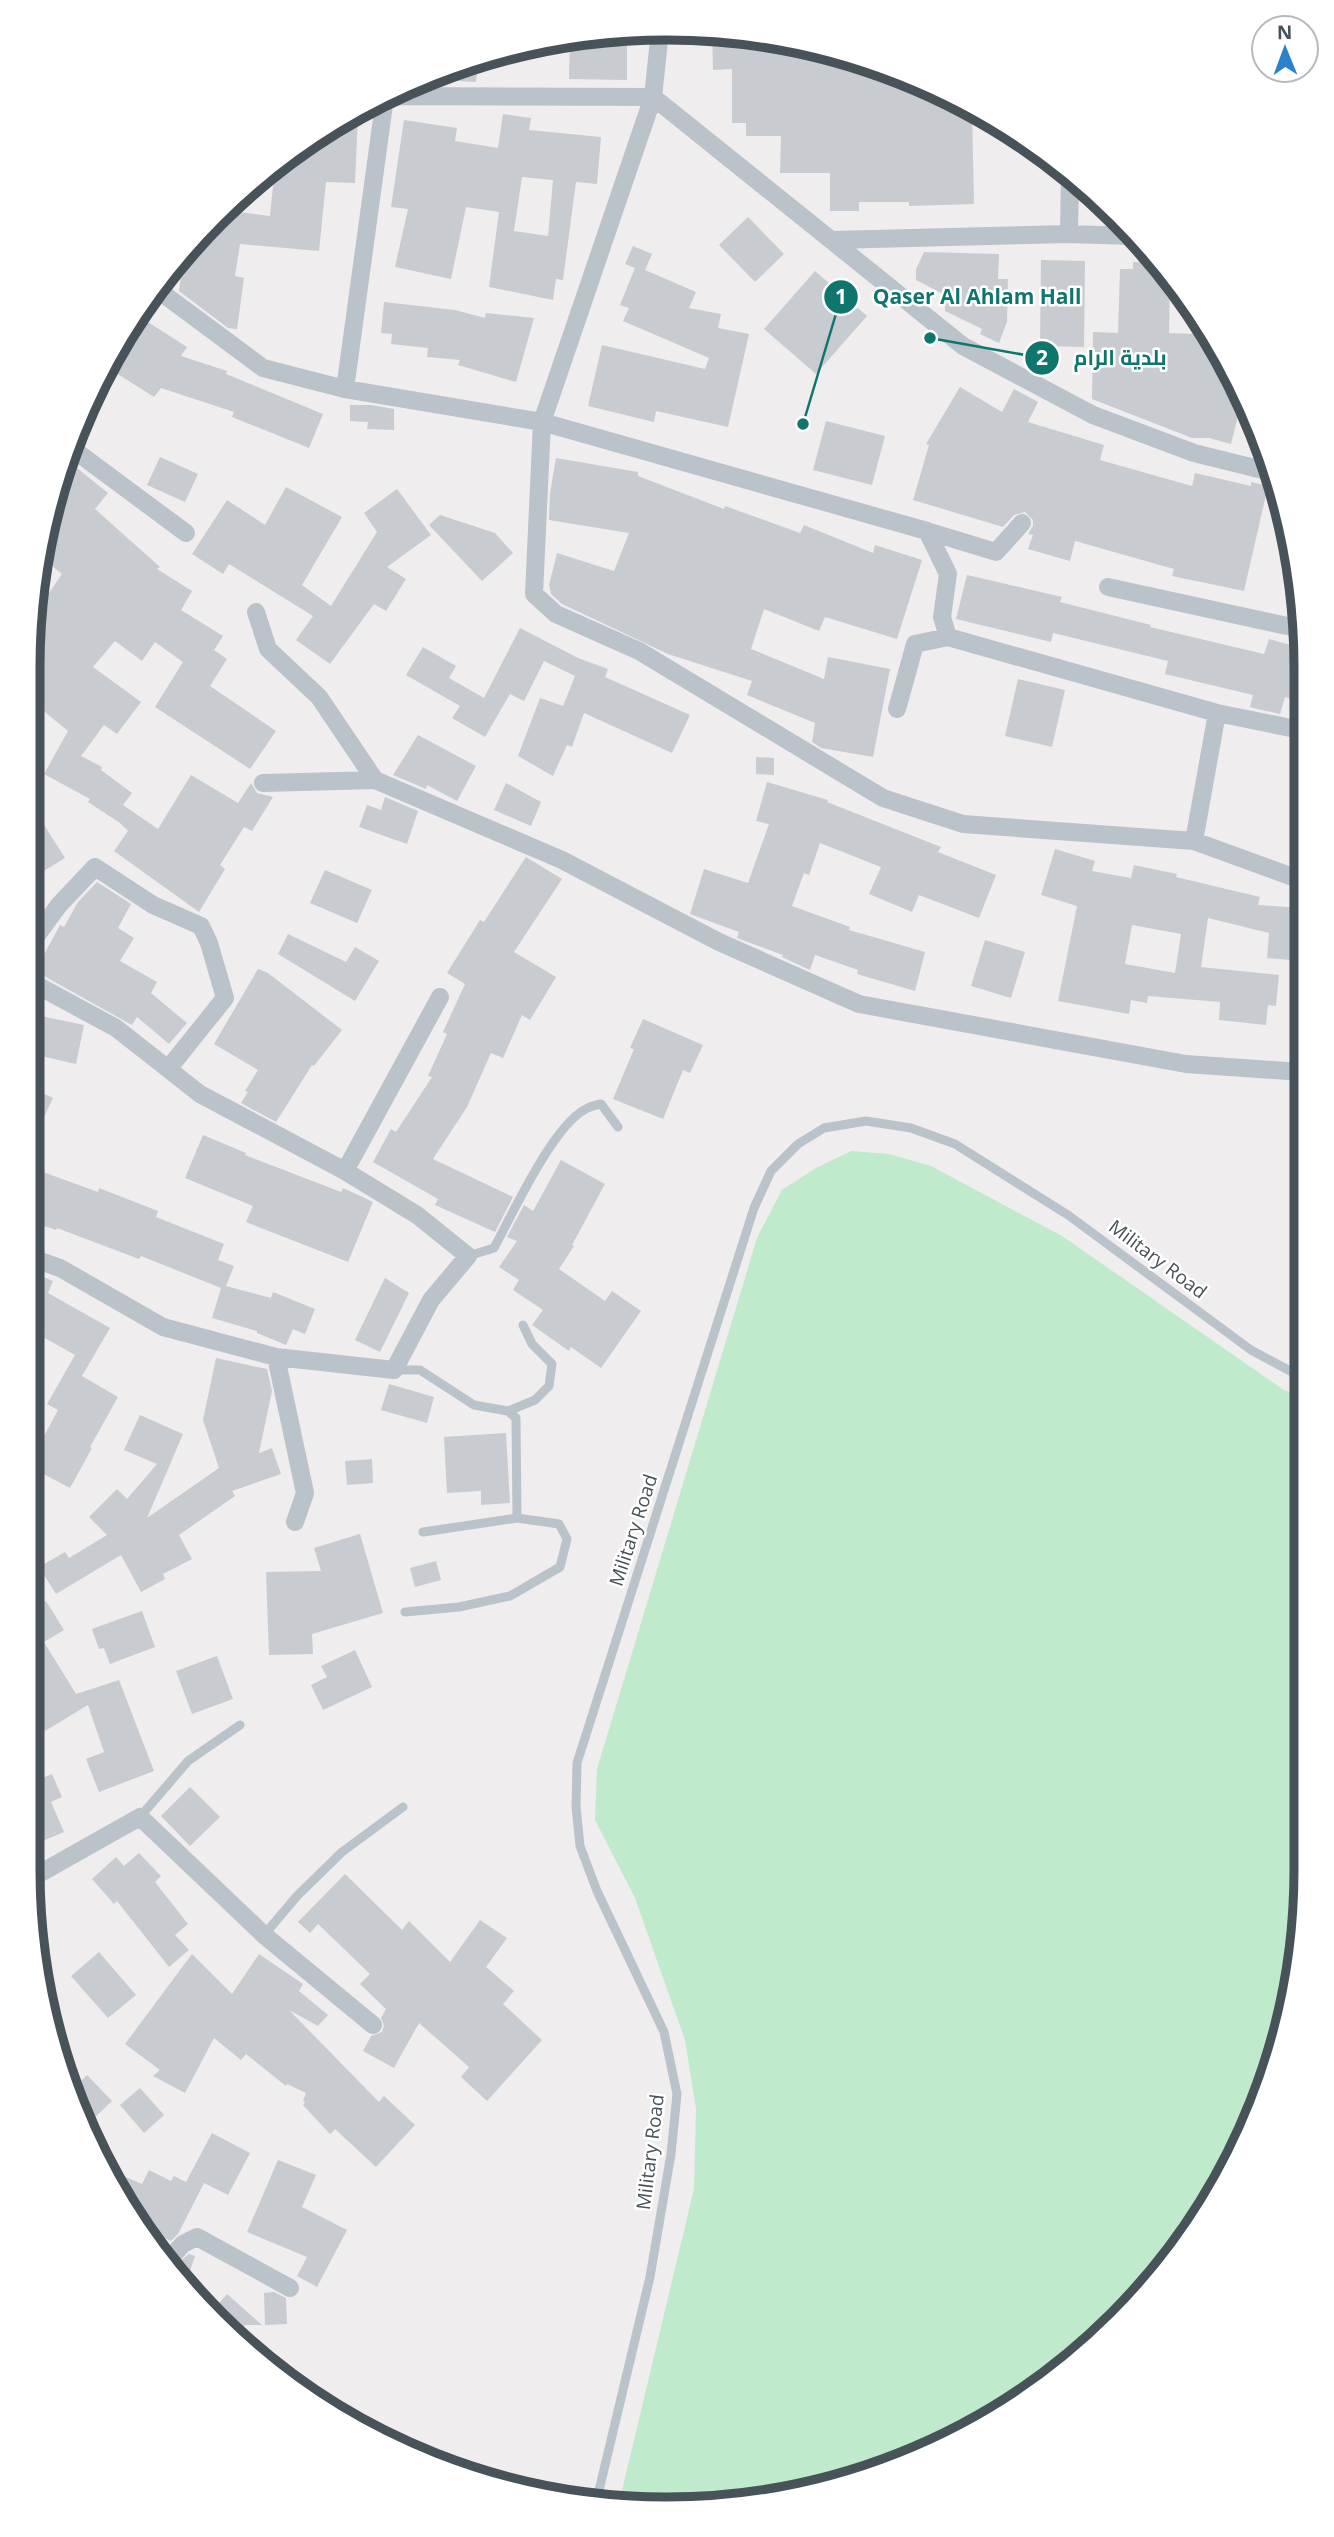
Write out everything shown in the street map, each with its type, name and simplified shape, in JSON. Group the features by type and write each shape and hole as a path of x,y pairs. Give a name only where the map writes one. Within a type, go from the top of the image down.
{"street":[{"path":"659,40 653,97 542,422 534,594 556,614 639,651 883,799 963,824 1194,841 1294,877"},
{"path":"409,96 653,97 963,346 1093,415 1195,453 1261,470"},
{"path":"345,390 384,108"},
{"path":"1069,234 1070,187"},
{"path":"833,240 1069,234 1121,236"},
{"path":"163,295 263,368 345,390 542,422 996,552 1022,523"},
{"path":"79,453 186,533"},
{"path":"927,531 948,574 942,617 948,637"},
{"path":"1108,587 1292,627"},
{"path":"256,612 268,649 319,696 375,780"},
{"path":"897,709 915,644 948,637 1217,713 1294,729"},
{"path":"1194,841 1217,713"},
{"path":"263,783 375,780 562,860 719,942 859,1004 1186,1064 1294,1071"},
{"path":"40,931 59,905 95,867 153,905 201,926 209,943 225,998 168,1069"},
{"path":"40,987 116,1028 200,1094 345,1171 417,1215 468,1256 431,1300 394,1370 276,1357 163,1327 60,1268 40,1261"},
{"path":"345,1171 440,997"},
{"path":"276,1357 305,1493 295,1522"},
{"path":"40,1873 140,1817 264,1935 373,2025"},
{"path":"173,2255 183,2244 197,2237 290,2288"}],"lane":[{"path":"468,1256 494,1248 541,1160 565,1127 584,1109 601,1104 618,1128"},
{"name":"Military Road","path":"599,2492 650,2277 671,2154 677,2094 664,2032 597,1891 580,1846 576,1807 578,1763 754,1208 771,1171 798,1144 824,1128 866,1121 911,1128 955,1144 1069,1215 1251,1350 1294,1373"},
{"path":"394,1370 420,1370 474,1405 508,1411 535,1400 549,1386 551,1364 532,1343 523,1325"},
{"path":"508,1411 516,1419 517,1518"},
{"path":"405,1612 459,1607 510,1596 560,1567 567,1539 559,1524 517,1518 423,1532"},
{"path":"140,1817 188,1761 240,1725"},
{"path":"264,1935 297,1896 342,1852 403,1807"}],"green space":[{"path":"851,1151 889,1154 931,1166 1062,1236 1284,1390 1294,1394 1294,1870 1288,1952 1282,1992 1260,2071 1246,2110 1210,2183 1164,2252 1138,2283 1110,2313 1049,2367 980,2413 944,2432 907,2449 829,2475 789,2485 708,2495 667,2497 621,2495 694,2189 696,2109 685,2040 635,1898 595,1820 597,1769 757,1238 782,1190 816,1168"}],"building":[{"path":"627,42 627,80 569,79 570,48"},
{"path":"712,42 789,52 868,74 944,105 972,120 974,204 909,206 909,202 859,202 859,211 830,211 830,173 780,173 781,136 746,136 746,123 732,123 732,69 713,70"},
{"path":"477,71 476,82 448,80"},
{"path":"503,114 531,118 529,130 601,137 597,184 576,182 563,280 556,279 553,300 489,287 499,212 466,207 451,279 395,267 408,209 391,207 404,120 457,128 455,141 498,148","holes":["522,177 553,180 548,236 514,231"]},
{"path":"358,122 355,183 326,182 319,251 240,244 235,276 244,278 237,329 228,328 179,291 182,271 237,212 270,216 274,180"},
{"path":"748,217 784,254 755,282 719,245"},
{"path":"633,246 652,254 645,270 696,292 689,308 721,314 718,328 749,334 728,427 656,411 654,422 588,406 602,345 705,369 709,358 623,321 629,308 620,305 635,268 625,264"},
{"path":"924,252 999,254 998,279 1008,279 1007,322 999,343 980,334 982,329 945,311 945,295 916,280 916,269"},
{"path":"1041,260 1085,261 1084,347 1040,346"},
{"path":"1133,262 1145,263 1170,293 1169,333 1198,335 1202,347 1206,347 1210,354 1239,412 1231,444 1209,438 1192,438 1092,399 1093,332 1118,333 1120,269 1133,269"},
{"path":"815,271 867,316 816,374 764,329"},
{"path":"384,302 455,310 485,318 486,313 534,318 516,382 458,365 460,360 427,357 428,348 391,344 392,334 381,333"},
{"path":"145,320 187,347 181,356 227,371 226,374 323,414 309,448 232,417 234,412 161,388 154,397 114,372"},
{"path":"960,387 1002,412 1014,389 1038,402 1028,422 1104,445 1100,460 1192,486 1195,473 1251,486 1251,482 1266,486 1244,591 1172,576 1174,569 1075,541 1070,561 1028,549 1033,535 1028,534 1033,520 1025,512 1014,515 1003,527 913,500 929,445 926,444"},
{"path":"350,405 394,409 394,430 367,429 368,422 350,421"},
{"path":"826,421 885,436 872,485 813,470"},
{"path":"160,457 198,474 185,502 147,485"},
{"path":"556,458 638,472 638,476 724,509 725,506 800,533 804,525 873,553 875,545 922,560 897,639 825,617 819,631 764,609 751,649 824,679 828,657 890,669 873,757 821,748 812,742 815,723 747,695 752,681 668,654 562,604 551,594 549,585 557,553 614,571 629,533 549,520"},
{"path":"74,466 108,493 95,509 160,567 157,569 192,591 181,610 223,636 214,650 227,659 210,686 276,731 250,769 155,707 183,662 155,642 142,661 115,641 93,667 141,702 117,734 104,725 81,756 102,767 101,770 132,793 123,805 158,829 191,775 238,803 251,783 257,793 273,797 252,831 244,827 220,865 225,869 199,912 114,851 128,831 120,823 88,802 90,799 44,774 68,731 40,708 45,600 62,574 49,564"},
{"path":"286,487 342,517 302,585 331,606 377,532 364,513 397,489 431,535 387,567 406,579 386,611 374,604 330,664 296,640 313,616 229,564 223,574 192,554 227,500 265,525"},
{"path":"440,515 495,533 513,553 482,581 429,525"},
{"path":"967,575 1062,597 1060,602 1151,625 1150,627 1264,654 1269,639 1293,646 1294,700 1285,697 1280,714 1262,710 1250,707 1253,695 1165,674 1168,661 1053,633 1051,642 956,619"},
{"path":"520,628 578,658 608,669 605,677 690,715 672,753 584,713 572,747 567,745 553,776 518,756 540,698 563,706 575,676 544,661 524,701 510,694 485,737 452,718 460,706 406,675 423,647 456,666 449,678 484,698"},
{"path":"1018,679 1065,690 1052,747 1005,736"},
{"path":"418,735 476,766 457,801 427,785 426,789 393,775"},
{"path":"756,757 774,758 774,775 756,774"},
{"path":"767,782 828,800 827,802 941,847 938,852 996,875 979,918 919,895 912,912 869,894 881,867 820,843 809,875 804,873 792,906 850,927 849,930 925,952 915,991 857,974 858,970 815,955 810,970 782,957 783,955 737,938 739,932 690,914 704,869 748,883 769,824 756,821"},
{"path":"506,783 541,802 531,826 494,810"},
{"path":"385,797 418,811 407,844 359,827 367,805 381,810"},
{"path":"40,818 65,858 40,873"},
{"path":"1055,849 1095,861 1092,871 1131,878 1134,865 1260,897 1258,905 1294,908 1294,960 1267,958 1269,933 1208,918 1201,967 1279,975 1276,1006 1268,1005 1266,1025 1219,1020 1220,1002 1148,996 1147,1003 1131,1000 1129,1014 1058,1001 1077,906 1041,895","holes":["1132,925 1181,934 1175,973 1125,964"]},
{"path":"526,857 562,879 514,952 556,977 530,1020 522,1015 503,1058 491,1053 467,1107 433,1159 513,1197 495,1232 435,1205 438,1199 373,1162 391,1129 396,1132 432,1077 428,1076 447,1034 443,1032 465,984 447,973 480,920 484,922"},
{"path":"325,870 372,890 357,923 310,903"},
{"path":"97,882 131,904 118,928 134,938 120,961 157,982 151,993 187,1023 169,1044 137,1017 132,1025 40,974 40,962 60,925 64,927 78,902"},
{"path":"288,934 346,962 355,947 379,961 355,1001 278,954"},
{"path":"985,940 1025,952 1011,998 971,986"},
{"path":"258,969 268,973 342,1030 314,1066 312,1065 276,1122 241,1103 258,1070 214,1044"},
{"path":"41,1016 84,1025 76,1064 40,1056"},
{"path":"643,1019 703,1045 690,1073 683,1070 663,1119 613,1099 634,1049 630,1048"},
{"path":"40,1092 53,1098 40,1126"},
{"path":"203,1135 246,1153 245,1155 341,1192 343,1188 373,1202 348,1262 246,1222 253,1206 185,1178"},
{"path":"561,1160 605,1184 572,1245 574,1246 559,1269 605,1301 612,1291 641,1311 601,1368 571,1347 569,1351 532,1325 543,1310 513,1290 519,1280 499,1267 517,1241 507,1237 524,1205 533,1211"},
{"path":"43,1172 98,1192 99,1188 158,1211 156,1217 224,1244 218,1260 234,1266 226,1286 271,1298 273,1292 315,1309 305,1334 293,1329 286,1345 257,1331 212,1318 221,1288 141,1256 139,1259 57,1228 56,1230 40,1225 40,1180"},
{"path":"40,1276 53,1281 48,1293 110,1328 82,1376 118,1397 70,1488 40,1472 40,1444 58,1410 47,1404 75,1355 43,1337 45,1335 40,1333"},
{"path":"385,1278 409,1293 380,1352 355,1340"},
{"path":"216,1358 267,1369 272,1391 259,1453 272,1448 281,1474 232,1491 235,1496 179,1535 192,1559 163,1574 165,1579 141,1592 121,1555 56,1594 40,1566 65,1552 69,1558 107,1535 89,1517 117,1489 127,1499 157,1464 124,1450 140,1415 183,1434 147,1518 219,1468 203,1420"},
{"path":"389,1384 434,1397 427,1423 381,1410"},
{"path":"506,1433 510,1503 481,1505 481,1491 447,1493 444,1437"},
{"path":"372,1459 373,1483 347,1485 345,1461"},
{"path":"360,1534 383,1613 312,1634 313,1654 269,1655 266,1572 321,1571 314,1548"},
{"path":"436,1561 441,1580 415,1587 410,1568"},
{"path":"46,1601 64,1630 44,1642 76,1694 119,1680 154,1771 99,1792 86,1759 104,1752 88,1705 45,1731 40,1723 40,1605"},
{"path":"142,1611 155,1647 110,1664 104,1648 99,1649 92,1629"},
{"path":"355,1650 372,1687 323,1710 311,1685 327,1677 321,1666"},
{"path":"217,1656 233,1699 192,1714 176,1671"},
{"path":"52,1774 62,1797 51,1802 64,1832 40,1842 40,1779"},
{"path":"190,1787 220,1817 190,1846 161,1816"},
{"path":"139,1853 161,1876 155,1882 188,1924 175,1935 189,1950 169,1967 117,1901 114,1904 92,1879 116,1857 124,1866"},
{"path":"345,1874 402,1930 409,1921 450,1962 480,1920 507,1938 486,1967 514,1991 503,2004 542,2040 487,2101 461,2077 469,2067 419,2023 394,2068 363,2051 371,2036 382,2032 384,2026 381,2018 386,2009 360,1984 370,1974 318,1924 310,1933 298,1922"},
{"path":"99,1952 136,1995 108,2018 71,1976"},
{"path":"192,1954 232,1994 259,1954 303,1984 299,1991 328,2015 318,2026 289,2010 379,2102 384,2096 415,2125 376,2167 335,2129 330,2134 303,2105 306,2093 287,2084 286,2086 246,2054 241,2060 214,2038 185,2093 153,2076 160,2070 125,2044"},
{"path":"87,2075 112,2101 92,2120 76,2076 81,2081"},
{"path":"140,2088 164,2115 144,2133 120,2105"},
{"path":"212,2133 250,2153 228,2195 204,2183 178,2234 171,2241 157,2234 119,2174 142,2184 149,2170 171,2181 174,2176 186,2182"},
{"path":"278,2160 316,2175 302,2207 347,2230 317,2287 297,2276 307,2257 247,2232"},
{"path":"189,2254 195,2256 189,2274 179,2262"},
{"path":"274,2292 286,2298 287,2324 265,2325 264,2293"},
{"path":"227,2294 262,2325 245,2325 242,2329 217,2306"}],"place":[{"name":"بلدية الرام","path":"930,338"},
{"name":"Qaser Al Ahlam Hall","path":"803,424"}]}
